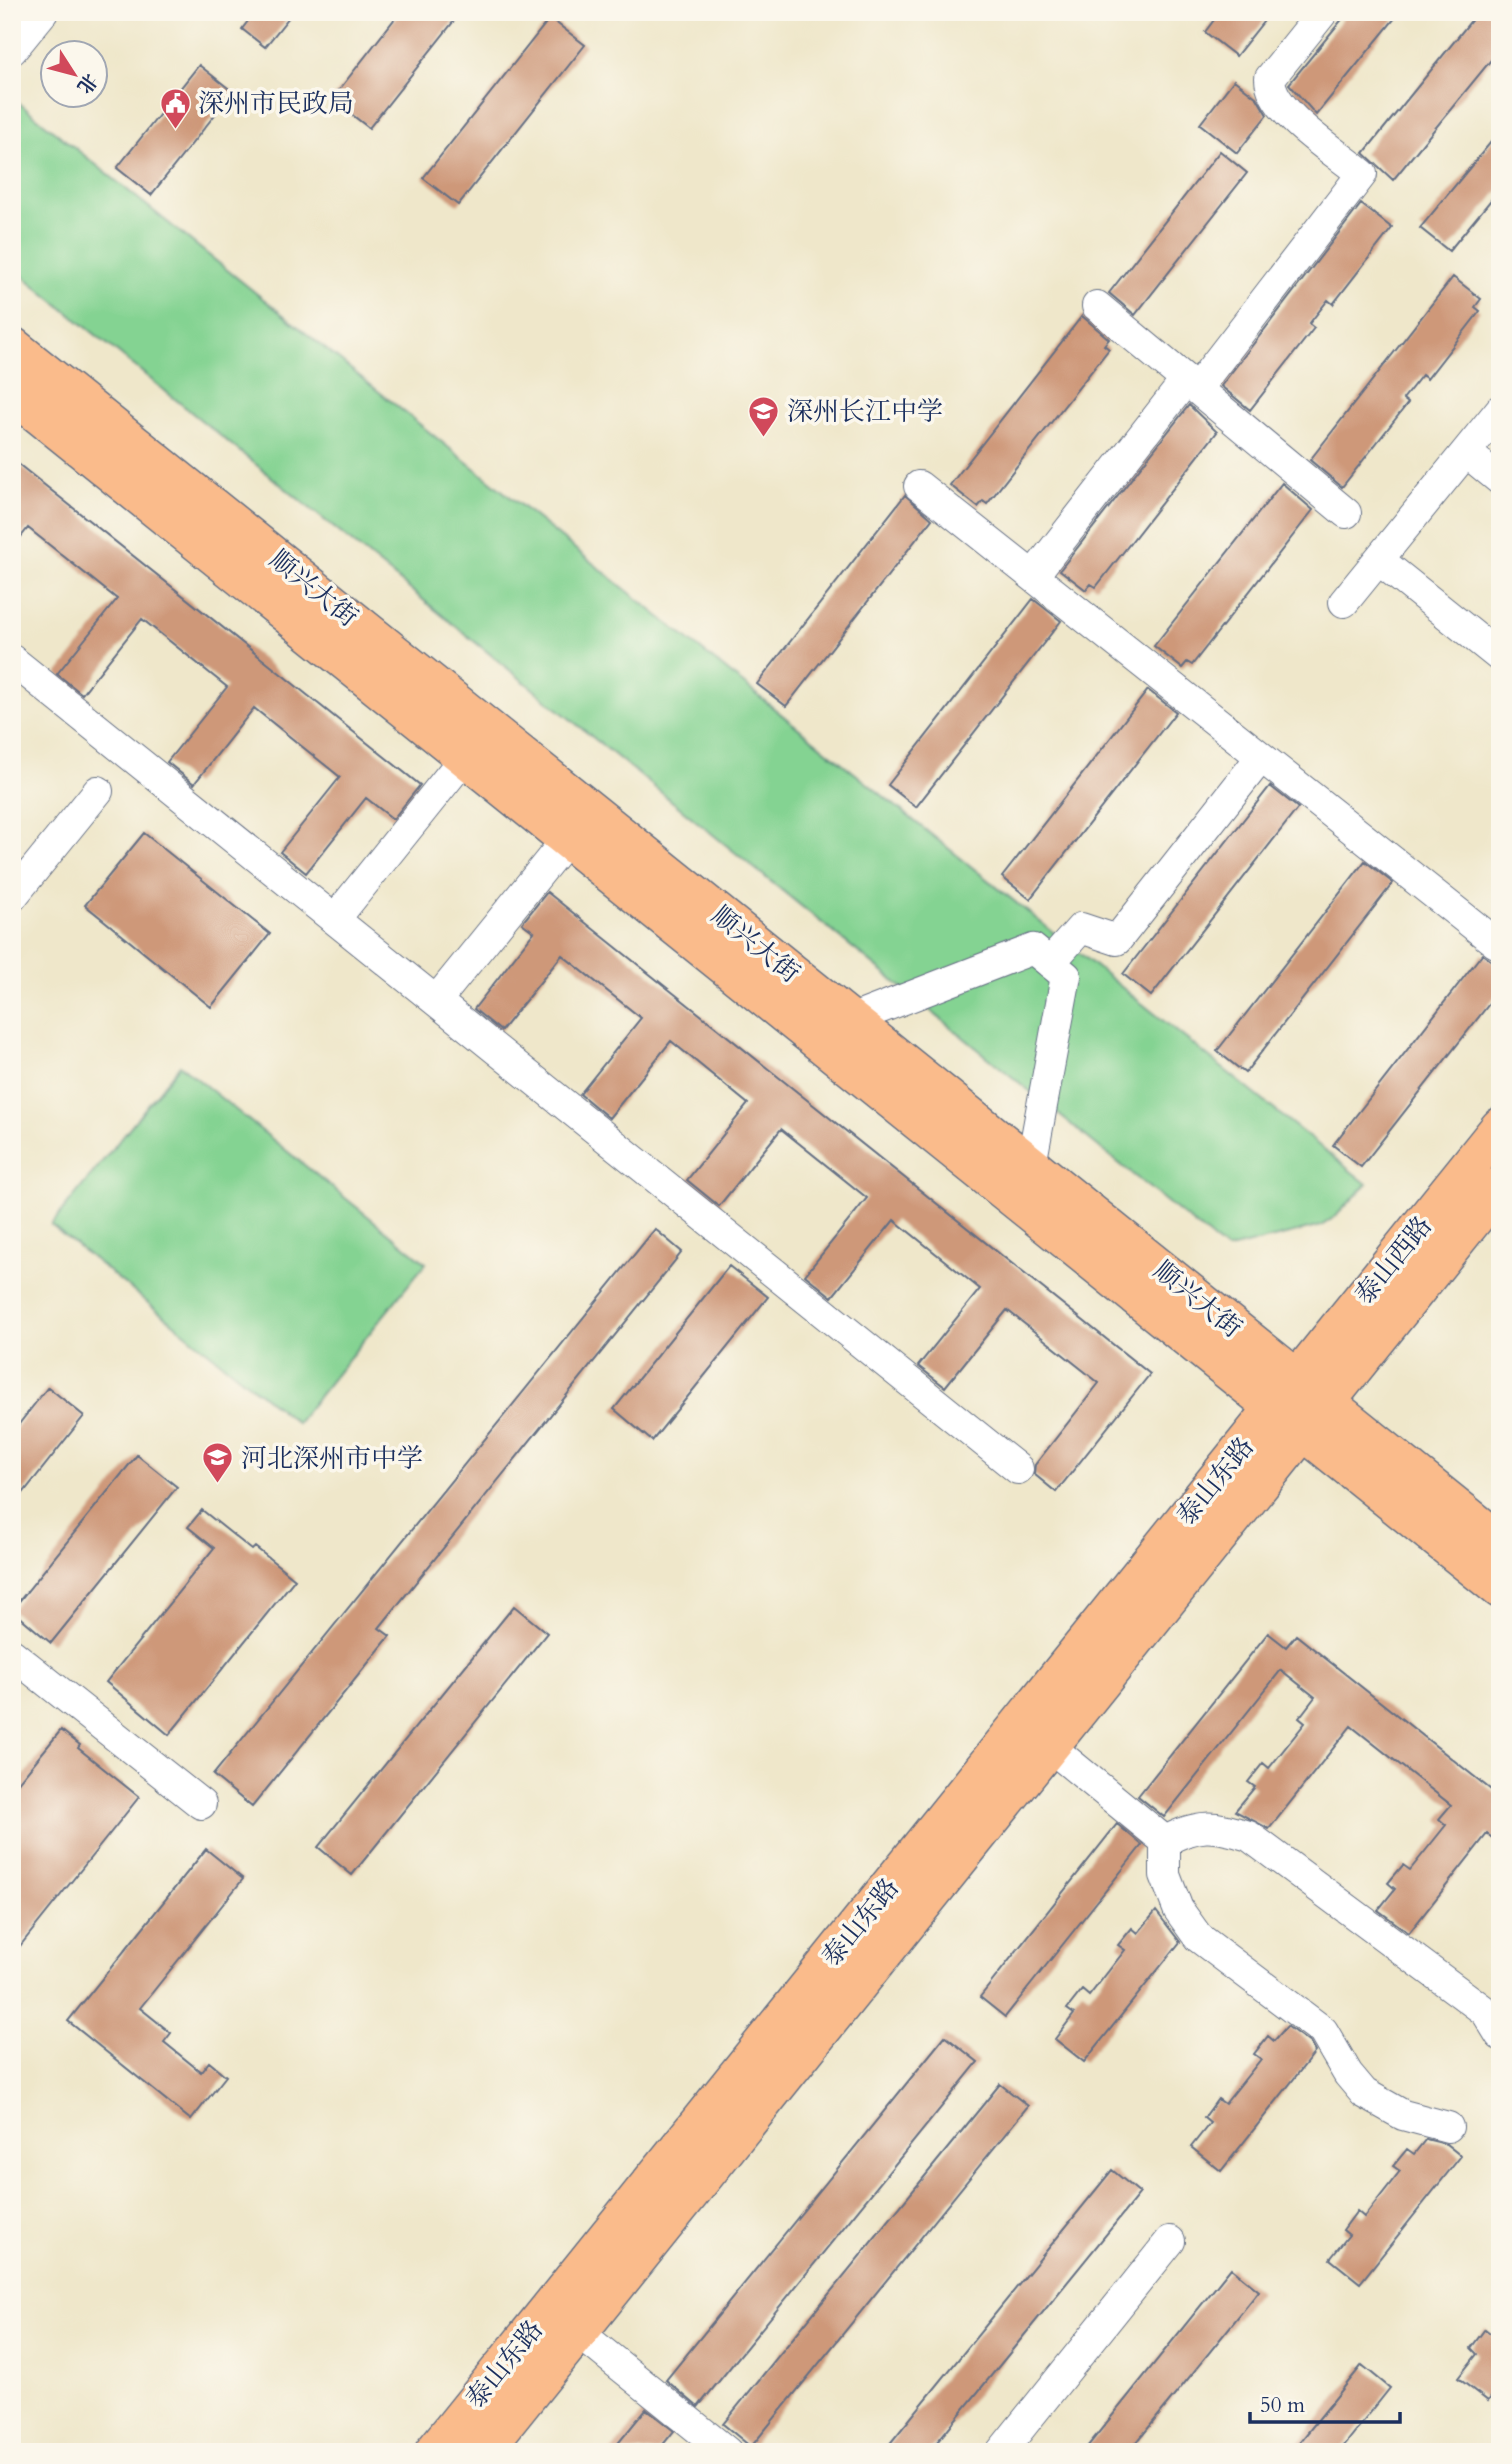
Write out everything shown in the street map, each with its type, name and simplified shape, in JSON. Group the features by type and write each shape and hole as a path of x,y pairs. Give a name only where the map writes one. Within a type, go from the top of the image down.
{"main road":[{"name":"顺兴大街","path":"12,345 1031,1165 1300,1405 1500,1589"},
{"name":"顺兴大街","path":"12,393 567,839 1300,1405 1500,1542"},
{"name":"泰山西路","path":"1300,1405 1500,1127"},
{"name":"泰山西路","path":"1300,1405 1500,1186"},
{"name":"泰山东路","path":"482,2452 1049,1746 1300,1405"},
{"name":"泰山东路","path":"434,2452 1300,1405"}],"street":[{"path":"12,50 43,12"},
{"path":"1033,576 1362,174 1280,106 1270,89 1270,78 1323,12"},
{"path":"1097,306 1346,513"},
{"path":"1344,602 1500,410"},
{"path":"1466,452 1500,480"},
{"path":"919,486 1496,943"},
{"path":"1379,560 1500,657"},
{"path":"12,660 1018,1469"},
{"path":"335,919 465,757"},
{"path":"1050,963 1081,928 1117,940 1261,757"},
{"path":"12,897 99,791"},
{"path":"436,1001 567,839"},
{"path":"850,1020 1033,949 1066,976 1031,1165"},
{"path":"12,1654 201,1804"},
{"path":"1049,1746 1165,1841"},
{"path":"1165,1841 1187,1829 1204,1826 1249,1836 1486,2012 1500,2035"},
{"path":"1165,1841 1165,1875 1178,1909 1198,1937 1324,2031 1348,2074 1364,2093 1403,2115 1448,2127"},
{"path":"1001,2452 1170,2241"},
{"path":"578,2332 727,2452"}],"green space":[{"path":"19,103 1367,1184 1336,1216 1321,1226 1226,1250 12,267 12,111"},
{"path":"180,1065 426,1263 297,1423 51,1225"}],"building":[{"path":"255,12 293,12 265,47 242,29"},
{"path":"400,12 461,12 369,128 332,99"},
{"path":"1220,12 1271,12 1236,56 1205,32"},
{"path":"1348,12 1400,12 1316,115 1289,84"},
{"path":"1478,12 1500,12 1500,49 1393,180 1364,153"},
{"path":"550,18 585,45 458,205 423,178"},
{"name":"深州市民政局","path":"199,65 233,92 151,195 117,168"},
{"path":"1234,80 1257,98 1267,115 1237,153 1200,124"},
{"path":"1500,131 1500,189 1449,251 1420,228"},
{"path":"1220,151 1247,173 1135,315 1109,293"},
{"path":"1361,204 1392,228 1333,304 1328,300 1309,324 1314,328 1250,410 1221,386"},
{"path":"1453,277 1481,299 1475,307 1480,311 1427,379 1422,375 1403,399 1408,403 1342,487 1310,460"},
{"path":"1082,316 1109,339 1104,345 1109,349 987,504 983,501 978,507 950,485"},
{"path":"1189,405 1217,432 1096,587 1091,584 1086,590 1060,570"},
{"path":"12,459 420,785 393,819 366,798 306,873 280,852 340,777 254,708 194,784 167,762 227,687 142,619 82,694 57,674 117,599 28,528 12,548"},
{"path":"1282,483 1313,510 1192,665 1187,662 1182,668 1154,646"},
{"path":"905,495 932,519 786,706 757,684"},
{"path":"1033,599 1061,621 916,807 888,785"},
{"path":"1148,690 1176,712 1030,899 1002,877"},
{"path":"1270,786 1298,808 1151,996 1123,974"},
{"path":"144,833 270,934 211,1007 85,905"},
{"path":"1365,861 1393,883 1245,1073 1217,1051"},
{"path":"547,892 1150,1374 1056,1492 1034,1474 1035,1465 1099,1383 1007,1310 945,1387 918,1366 980,1289 894,1220 832,1297 805,1275 867,1198 781,1129 719,1206 687,1180 748,1104 671,1041 609,1118 580,1094 641,1018 562,955 501,1031 474,1009 534,932 522,923"},
{"path":"1482,954 1500,967 1500,990 1361,1167 1333,1145"},
{"path":"655,1229 682,1252 379,1628 390,1636 252,1807 213,1775"},
{"path":"729,1266 768,1297 652,1441 614,1409"},
{"path":"48,1387 84,1416 12,1507 12,1433"},
{"path":"137,1455 177,1487 51,1643 12,1610"},
{"path":"202,1510 252,1550 255,1547 295,1579 169,1735 106,1682 214,1548 188,1527"},
{"path":"514,1606 547,1633 352,1875 318,1847"},
{"path":"1268,1633 1286,1647 1296,1635 1500,1797 1500,1844 1487,1834 1409,1933 1378,1910 1395,1889 1388,1883 1403,1865 1410,1870 1446,1825 1439,1819 1451,1805 1351,1726 1269,1829 1235,1811 1255,1787 1248,1782 1263,1763 1269,1768 1305,1723 1299,1718 1315,1697 1281,1670 1164,1817 1138,1796"},
{"path":"61,1730 80,1745 78,1748 139,1797 12,1956 12,1790"},
{"path":"1117,1824 1142,1845 1005,2017 980,1997"},
{"path":"206,1849 243,1879 140,2008 171,2033 164,2042 201,2072 209,2062 226,2076 191,2120 68,2021"},
{"path":"1156,1911 1180,1942 1084,2062 1055,2039 1074,2014 1067,2009 1082,1990 1089,1996 1125,1950 1118,1945 1132,1928 1138,1933"},
{"path":"1287,2026 1310,2043 1315,2052 1221,2171 1191,2147 1210,2123 1204,2118 1218,2099 1225,2104 1261,2059 1254,2054 1268,2036 1274,2041"},
{"path":"945,2036 978,2062 698,2407 666,2380"},
{"path":"1000,2084 1028,2106 751,2447 723,2424"},
{"path":"1426,2139 1446,2144 1461,2156 1360,2283 1330,2259 1349,2235 1343,2230 1357,2211 1364,2217 1400,2171 1393,2166 1407,2149 1414,2154"},
{"path":"1112,2170 1140,2193 929,2452 883,2452"},
{"path":"1231,2268 1259,2291 1129,2452 1083,2452"},
{"path":"1485,2329 1500,2341 1500,2386 1488,2401 1458,2378 1477,2354 1471,2348"},
{"path":"1362,2365 1390,2388 1339,2452 1292,2452"},
{"path":"646,2409 674,2431 657,2452 611,2452"}],"place":[{"name":"深州市民政局","path":"175,130"},
{"name":"深州长江中学","path":"764,438"},
{"name":"河北深州市中学","path":"218,1485"}]}
